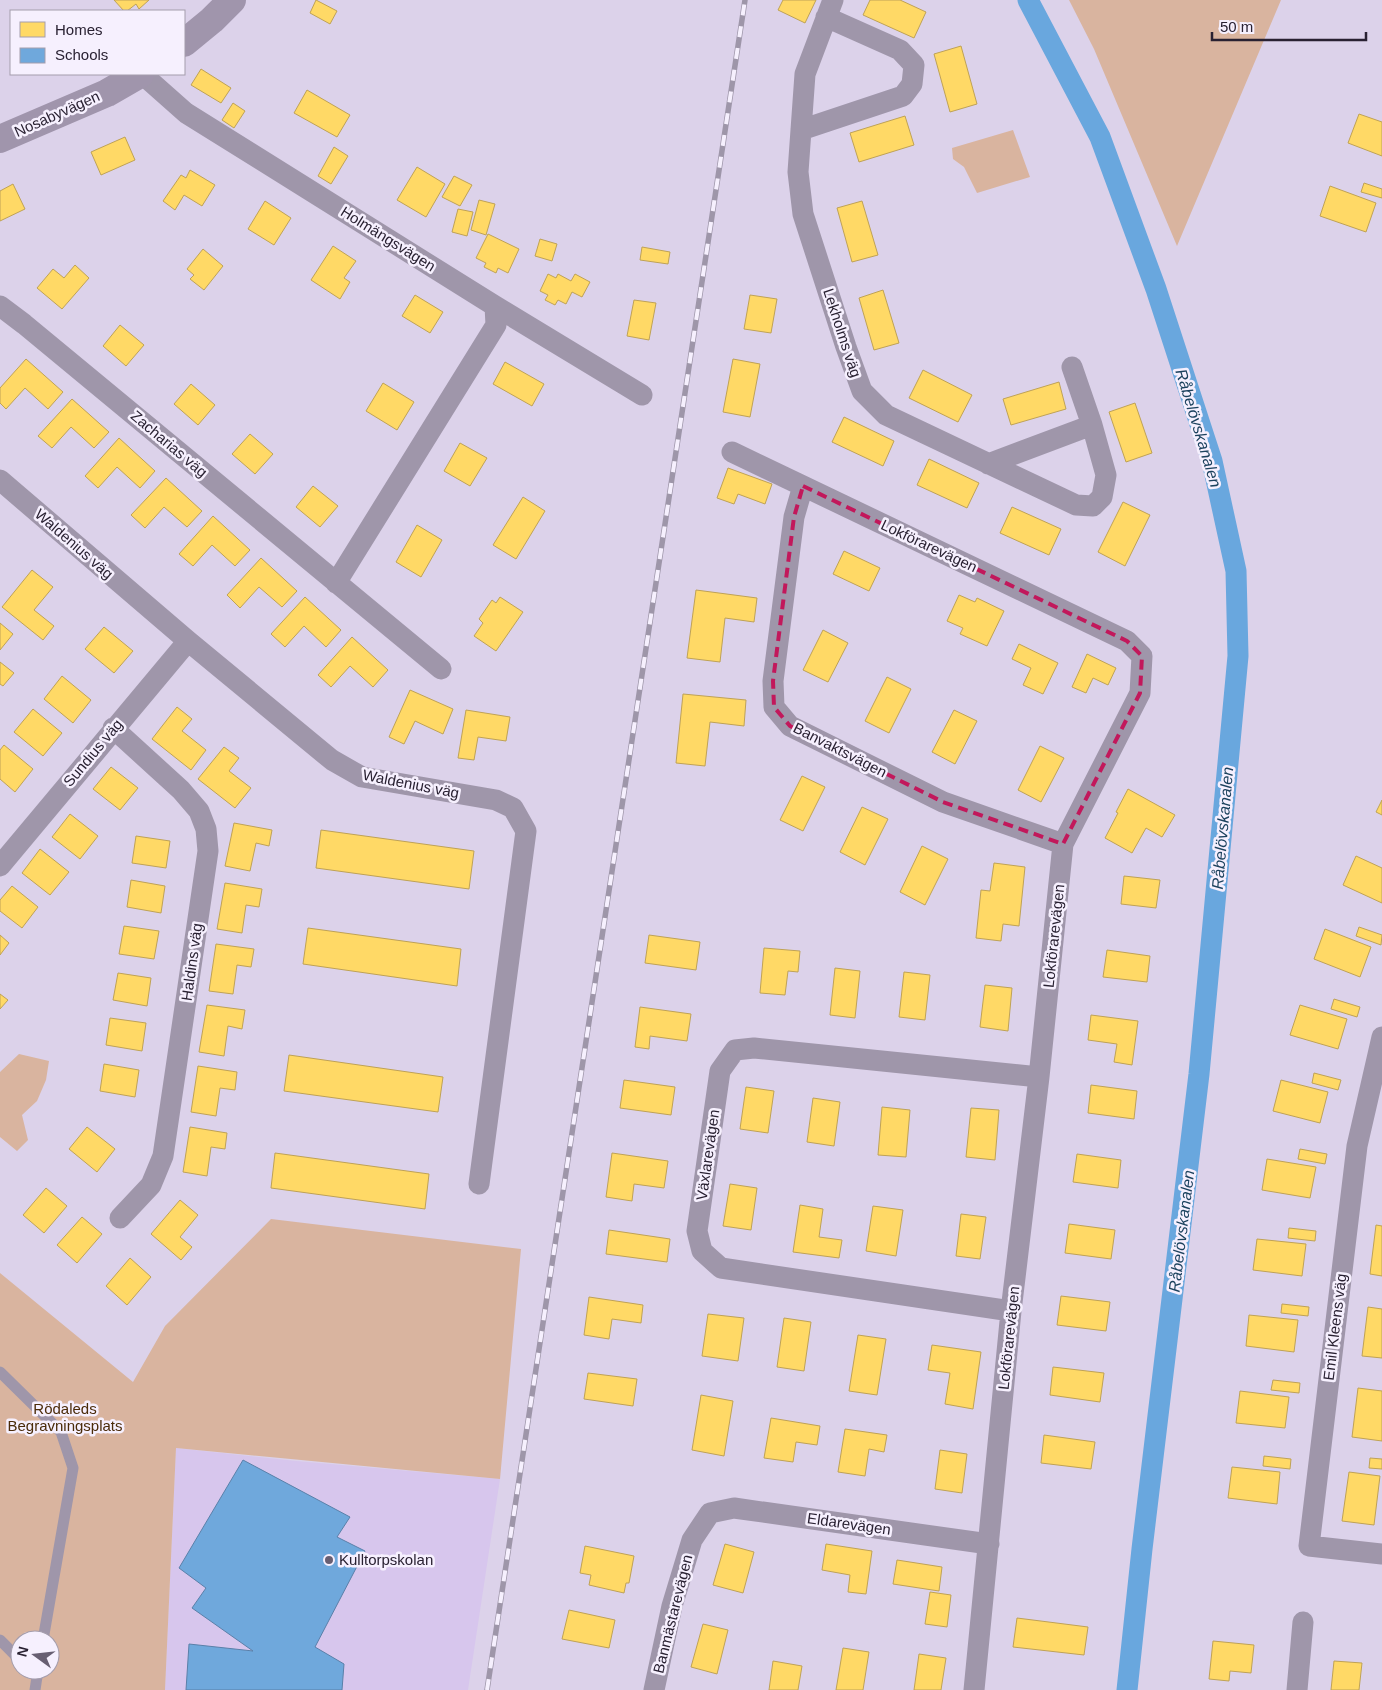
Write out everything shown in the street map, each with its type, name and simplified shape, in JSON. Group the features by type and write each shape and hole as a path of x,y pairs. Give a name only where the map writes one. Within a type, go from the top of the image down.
{"main road":[{"path":"185,42 212,20 232,0"},
{"name":"Nosabyvägen","path":"0,139 107,92 139,75"}],"street":[{"name":"Lekholms väg","path":"800,130 903,96 912,84 914,64 900,50 830,9 805,74 800,130 798,172 803,214 862,391 886,415 1076,505 1093,506 1102,496 1106,476 1092,425 1072,367"},
{"name":"Holmängsvägen","path":"142,75 186,113 642,395"},
{"name":"Zacharias väg","path":"0,306 441,669"},
{"path":"336,583 496,325 496,306"},
{"path":"988,464 1092,425"},
{"name":"Lokförarevägen","path":"732,452 1127,640 1142,656 1140,693 1063,844 1039,1077 1011,1311 974,1690"},
{"name":"Waldenius väg","path":"0,480 188,641 332,760 362,777 496,800 513,808 526,831 479,1184"},
{"name":"Banvaktsvägen","path":"803,486 794,517 773,681 774,707 790,726 943,802 1063,844"},
{"name":"Sundius väg","path":"0,866 113,728 188,641"},
{"name":"Haldins väg","path":"113,728 181,790 199,811 206,829 208,851 163,1156 151,1185 120,1218"},
{"name":"Emil Kleens väg","path":"1382,1037 1357,1146 1309,1546 1382,1554"},
{"name":"Växlarevägen","path":"1011,1311 721,1268 702,1251 697,1231 720,1071 735,1050 754,1048 1039,1077"},
{"name":"Eldarevägen","path":"710,1513 734,1508 989,1544"},
{"name":"Banmästarevägen","path":"654,1690 672,1606 692,1540 710,1513"},
{"path":"1297,1690 1303,1622"}],"lane":[{"path":"0,1372 61,1432 73,1468 45,1630"},
{"path":"0,1640 10,1650"}],"highlighted area":[{"path":"803,486 1127,641 1142,656 1140,693 1063,844 943,802 790,726 774,707 773,681 794,517"}],"shaded area":[{"name":"Kulltorpskolan","path":"176,1448 296,1461 500,1479 468,1690 165,1690"}],"green space":[{"path":"1069,0 1281,0 1177,246 1094,49"},
{"path":"1013,130 1030,177 977,193 964,167 953,159 952,148"},
{"path":"19,1054 49,1061 46,1080 37,1101 22,1115 28,1140 17,1151 0,1137 0,1072"},
{"name":"Rödaleds Begravningsplats","path":"271,1219 521,1249 500,1479 176,1448 165,1690 0,1690 0,1273 133,1382 165,1326"}],"building: Homes":[{"path":"114,0 149,0 139,9 136,4 128,10 123,10"},
{"path":"316,0 337,11 330,24 310,13"},
{"path":"783,0 816,0 805,23 778,10"},
{"path":"870,0 900,0 926,12 914,38 863,15"},
{"path":"961,46 977,104 950,112 934,54"},
{"path":"201,69 231,88 221,103 191,85"},
{"path":"307,90 350,115 337,137 294,113"},
{"path":"233,103 245,111 234,128 222,120"},
{"path":"1359,114 1382,122 1382,156 1348,143"},
{"path":"905,116 914,145 859,162 850,133"},
{"path":"125,137 135,160 101,175 91,152"},
{"path":"334,147 348,156 331,184 318,176"},
{"path":"417,167 445,184 426,217 397,200"},
{"path":"190,170 215,185 202,206 184,195 175,210 163,201 181,175 186,178"},
{"path":"454,176 472,185 460,206 442,197"},
{"path":"1364,183 1382,189 1382,198 1361,192"},
{"path":"13,184 25,209 0,221 0,191"},
{"path":"1330,186 1376,203 1366,232 1320,216"},
{"path":"479,200 495,204 486,235 471,230"},
{"path":"265,201 291,218 274,245 248,229"},
{"path":"862,201 878,255 852,262 837,208"},
{"path":"458,209 473,212 467,236 452,232"},
{"path":"488,234 519,249 508,273 498,268 496,273 484,267 486,263 476,258"},
{"path":"540,239 557,244 552,261 535,256"},
{"path":"333,246 356,261 344,278 350,282 340,299 311,280"},
{"path":"642,247 670,252 668,264 640,260"},
{"path":"203,249 223,266 204,290 190,279 194,275 187,269"},
{"path":"75,265 89,278 62,309 37,288 53,269 64,278"},
{"path":"548,274 556,278 558,274 571,281 575,274 590,282 582,297 572,292 566,304 558,300 555,305 545,300 548,295 540,291"},
{"path":"883,290 899,343 874,350 859,298"},
{"path":"415,295 443,312 430,333 402,316"},
{"path":"750,295 777,299 771,333 744,329"},
{"path":"634,300 656,303 649,340 627,336"},
{"path":"120,325 144,345 126,366 103,346"},
{"path":"26,359 63,392 48,409 25,388 6,409 0,403 0,388"},
{"path":"733,359 760,364 750,417 723,412"},
{"path":"505,362 544,384 532,406 493,384"},
{"path":"923,370 972,395 958,422 909,398"},
{"path":"1059,382 1066,409 1011,425 1003,399"},
{"path":"383,383 414,402 397,430 366,411"},
{"path":"191,384 215,405 198,425 174,404"},
{"path":"72,399 109,432 94,448 71,427 52,448 38,436"},
{"path":"1135,403 1152,453 1126,462 1109,412"},
{"path":"844,417 894,441 883,466 832,442"},
{"path":"250,434 273,454 255,474 232,454"},
{"path":"119,438 155,471 140,488 117,467 98,488 85,476"},
{"path":"460,443 487,458 470,486 444,471"},
{"path":"929,459 979,483 967,508 917,485"},
{"path":"728,468 772,484 765,504 738,494 734,504 717,498"},
{"path":"166,478 202,511 187,527 164,507 145,528 131,515"},
{"path":"313,486 338,506 320,527 296,507"},
{"path":"523,497 545,511 516,559 493,545"},
{"path":"1123,502 1150,515 1125,566 1098,552"},
{"path":"1012,507 1061,529 1049,555 1000,533"},
{"path":"213,516 250,550 235,566 212,545 193,566 179,554"},
{"path":"417,525 442,540 421,577 396,562"},
{"path":"844,551 880,568 869,591 833,574"},
{"path":"261,558 297,591 282,607 259,587 240,608 227,595"},
{"path":"32,570 53,587 34,610 54,626 43,640 2,607"},
{"path":"696,590 757,598 754,622 725,618 720,662 687,658"},
{"path":"959,595 975,602 977,598 1004,611 987,646 960,634 963,628 947,621"},
{"path":"305,597 341,630 326,647 304,626 285,647 271,634"},
{"path":"500,597 523,612 496,651 474,636 483,623 479,619 492,600 496,603"},
{"path":"0,623 13,634 0,650"},
{"path":"104,627 133,651 114,673 85,649"},
{"path":"823,630 848,643 828,682 803,670"},
{"path":"352,637 388,670 373,687 350,666 331,687 318,675"},
{"path":"1019,644 1058,663 1043,694 1023,685 1031,668 1012,659"},
{"path":"1087,654 1116,668 1108,685 1093,678 1086,693 1072,687"},
{"path":"0,662 14,673 3,686 0,684"},
{"path":"62,676 91,700 73,723 44,699"},
{"path":"887,677 911,689 889,733 865,721"},
{"path":"410,690 453,709 443,734 415,721 404,744 389,737"},
{"path":"683,694 746,700 744,726 710,722 705,766 676,763"},
{"path":"177,707 192,719 182,731 206,750 191,770 152,739"},
{"path":"33,709 62,733 43,756 14,732"},
{"path":"466,710 510,717 506,741 478,737 474,760 458,758"},
{"path":"954,710 977,721 955,764 932,752"},
{"path":"4,745 33,769 15,792 0,779 0,750"},
{"path":"1040,746 1064,758 1041,802 1018,790"},
{"path":"224,747 239,758 229,771 251,788 235,808 198,779"},
{"path":"111,767 138,788 120,810 93,789"},
{"path":"802,776 825,787 803,831 780,820"},
{"path":"1128,789 1175,815 1162,837 1146,828 1132,853 1105,838"},
{"path":"1382,800 1382,815 1376,812"},
{"path":"862,807 888,819 865,865 840,852"},
{"path":"70,814 98,836 80,859 52,837"},
{"path":"234,823 272,830 269,846 256,843 250,871 225,866"},
{"path":"321,830 474,851 469,889 316,868"},
{"path":"136,836 170,841 166,868 132,863"},
{"path":"922,846 948,859 925,905 900,892"},
{"path":"40,849 69,872 50,895 22,873"},
{"path":"1356,856 1382,868 1382,903 1343,885"},
{"path":"994,863 1025,867 1019,926 1003,924 1001,941 976,938 981,890 990,891"},
{"path":"1124,876 1160,880 1156,908 1121,904"},
{"path":"131,880 165,886 161,913 127,907"},
{"path":"225,883 262,889 259,907 246,905 242,933 217,929"},
{"path":"12,886 38,907 22,928 0,911 0,900"},
{"path":"124,926 159,931 154,959 119,954"},
{"path":"1359,927 1382,935 1381,945 1356,936"},
{"path":"308,928 461,949 457,986 303,964"},
{"path":"1325,929 1371,947 1360,977 1314,959"},
{"path":"0,935 9,943 0,955"},
{"path":"649,935 700,942 696,970 645,963"},
{"path":"216,944 254,949 251,967 237,965 233,994 209,991"},
{"path":"764,948 800,951 798,972 788,971 785,995 760,993"},
{"path":"1107,950 1150,956 1147,982 1103,977"},
{"path":"835,968 860,971 855,1018 830,1015"},
{"path":"904,972 930,975 925,1020 899,1017"},
{"path":"118,973 151,978 147,1006 113,1000"},
{"path":"985,985 1012,988 1008,1031 980,1027"},
{"path":"0,994 8,1000 0,1009"},
{"path":"1334,999 1360,1007 1357,1017 1331,1009"},
{"path":"207,1005 245,1010 242,1029 228,1026 224,1056 199,1052"},
{"path":"1300,1005 1347,1019 1338,1049 1290,1035"},
{"path":"640,1007 691,1014 687,1041 650,1036 649,1049 635,1047"},
{"path":"1091,1015 1138,1021 1132,1065 1114,1062 1117,1044 1088,1040"},
{"path":"110,1018 146,1023 142,1051 106,1045"},
{"path":"289,1055 443,1077 438,1112 284,1091"},
{"path":"104,1064 139,1070 135,1097 100,1091"},
{"path":"198,1066 237,1072 235,1090 220,1088 216,1116 191,1112"},
{"path":"1314,1073 1341,1080 1338,1090 1312,1083"},
{"path":"624,1080 675,1087 671,1115 620,1108"},
{"path":"1281,1080 1328,1092 1320,1123 1273,1111"},
{"path":"1091,1085 1137,1091 1134,1119 1088,1113"},
{"path":"746,1087 774,1091 768,1133 740,1129"},
{"path":"813,1098 840,1102 834,1146 807,1142"},
{"path":"882,1107 910,1110 906,1157 878,1155"},
{"path":"971,1108 999,1110 995,1160 966,1157"},
{"path":"87,1127 115,1149 97,1172 69,1149"},
{"path":"190,1127 227,1133 225,1149 211,1147 207,1176 183,1172"},
{"path":"1300,1149 1327,1154 1325,1164 1298,1159"},
{"path":"275,1153 429,1174 425,1209 271,1188"},
{"path":"612,1153 668,1161 664,1188 634,1184 632,1201 606,1197"},
{"path":"1077,1154 1121,1160 1118,1188 1073,1182"},
{"path":"1267,1159 1316,1167 1310,1198 1262,1190"},
{"path":"730,1184 757,1188 751,1230 723,1226"},
{"path":"46,1188 67,1206 44,1233 23,1215"},
{"path":"180,1200 198,1215 180,1237 192,1247 181,1260 151,1234"},
{"path":"800,1205 823,1209 819,1237 842,1240 839,1258 793,1252"},
{"path":"873,1206 903,1210 896,1256 866,1251"},
{"path":"961,1214 986,1217 980,1259 956,1256"},
{"path":"82,1217 102,1234 77,1263 57,1245"},
{"path":"1069,1224 1115,1230 1111,1259 1065,1253"},
{"path":"1376,1225 1382,1226 1382,1276 1370,1274"},
{"path":"1289,1228 1316,1231 1315,1241 1288,1238"},
{"path":"609,1230 670,1239 667,1262 606,1254"},
{"path":"1257,1239 1306,1244 1302,1276 1253,1270"},
{"path":"130,1258 151,1277 127,1305 106,1286"},
{"path":"1061,1296 1110,1302 1106,1331 1057,1325"},
{"path":"589,1297 643,1305 641,1323 612,1319 609,1339 584,1335"},
{"path":"1282,1304 1309,1307 1308,1316 1281,1313"},
{"path":"1368,1307 1382,1309 1382,1358 1362,1356"},
{"path":"708,1314 744,1318 738,1361 702,1356"},
{"path":"1249,1315 1298,1320 1294,1352 1246,1346"},
{"path":"784,1318 811,1322 804,1371 777,1367"},
{"path":"858,1335 886,1339 877,1395 849,1391"},
{"path":"932,1345 981,1352 973,1409 945,1404 950,1373 928,1370"},
{"path":"1053,1367 1104,1373 1100,1402 1050,1395"},
{"path":"588,1373 637,1379 633,1406 584,1399"},
{"path":"1273,1380 1300,1383 1299,1393 1271,1390"},
{"path":"1358,1388 1382,1391 1382,1441 1352,1437"},
{"path":"1240,1391 1289,1397 1285,1428 1236,1423"},
{"path":"701,1395 733,1401 724,1456 692,1450"},
{"path":"771,1418 820,1426 817,1445 796,1442 793,1462 764,1458"},
{"path":"845,1429 887,1435 884,1452 869,1449 865,1476 838,1472"},
{"path":"1044,1435 1095,1442 1091,1469 1041,1463"},
{"path":"940,1450 967,1454 962,1493 935,1489"},
{"path":"1264,1456 1291,1459 1290,1469 1263,1466"},
{"path":"1370,1458 1382,1459 1382,1469 1369,1468"},
{"path":"1232,1467 1280,1472 1277,1504 1228,1498"},
{"path":"1349,1472 1380,1476 1374,1525 1342,1521"},
{"path":"725,1544 754,1552 743,1593 713,1585"},
{"path":"826,1544 872,1551 866,1594 848,1592 850,1575 822,1570"},
{"path":"585,1546 634,1556 629,1583 626,1583 624,1593 589,1585 591,1575 580,1573"},
{"path":"897,1560 942,1567 939,1591 893,1584"},
{"path":"930,1592 951,1595 947,1627 925,1624"},
{"path":"569,1610 615,1620 609,1648 562,1639"},
{"path":"1017,1618 1088,1627 1084,1655 1013,1647"},
{"path":"703,1624 728,1630 717,1674 691,1667"},
{"path":"1213,1641 1254,1645 1251,1673 1230,1671 1229,1681 1209,1679"},
{"path":"843,1648 869,1652 863,1690 836,1690"},
{"path":"919,1654 946,1658 941,1690 914,1690"},
{"path":"773,1661 802,1666 798,1690 769,1690"},
{"path":"1334,1661 1362,1663 1359,1690 1331,1690"}],"building: Schools":[{"path":"243,1460 350,1517 337,1537 365,1551 315,1647 344,1664 342,1690 186,1690 189,1644 253,1651 192,1608 206,1588 179,1568"}],"waterway":[{"name":"Råbelövskanalen","path":"1028,0 1100,137 1156,289 1212,461 1236,571 1238,656 1199,1074 1127,1690"}],"railway":[{"path":"487,1690 745,0"}],"place":[{"name":"Kulltorpskolan","path":"329,1560"}]}
